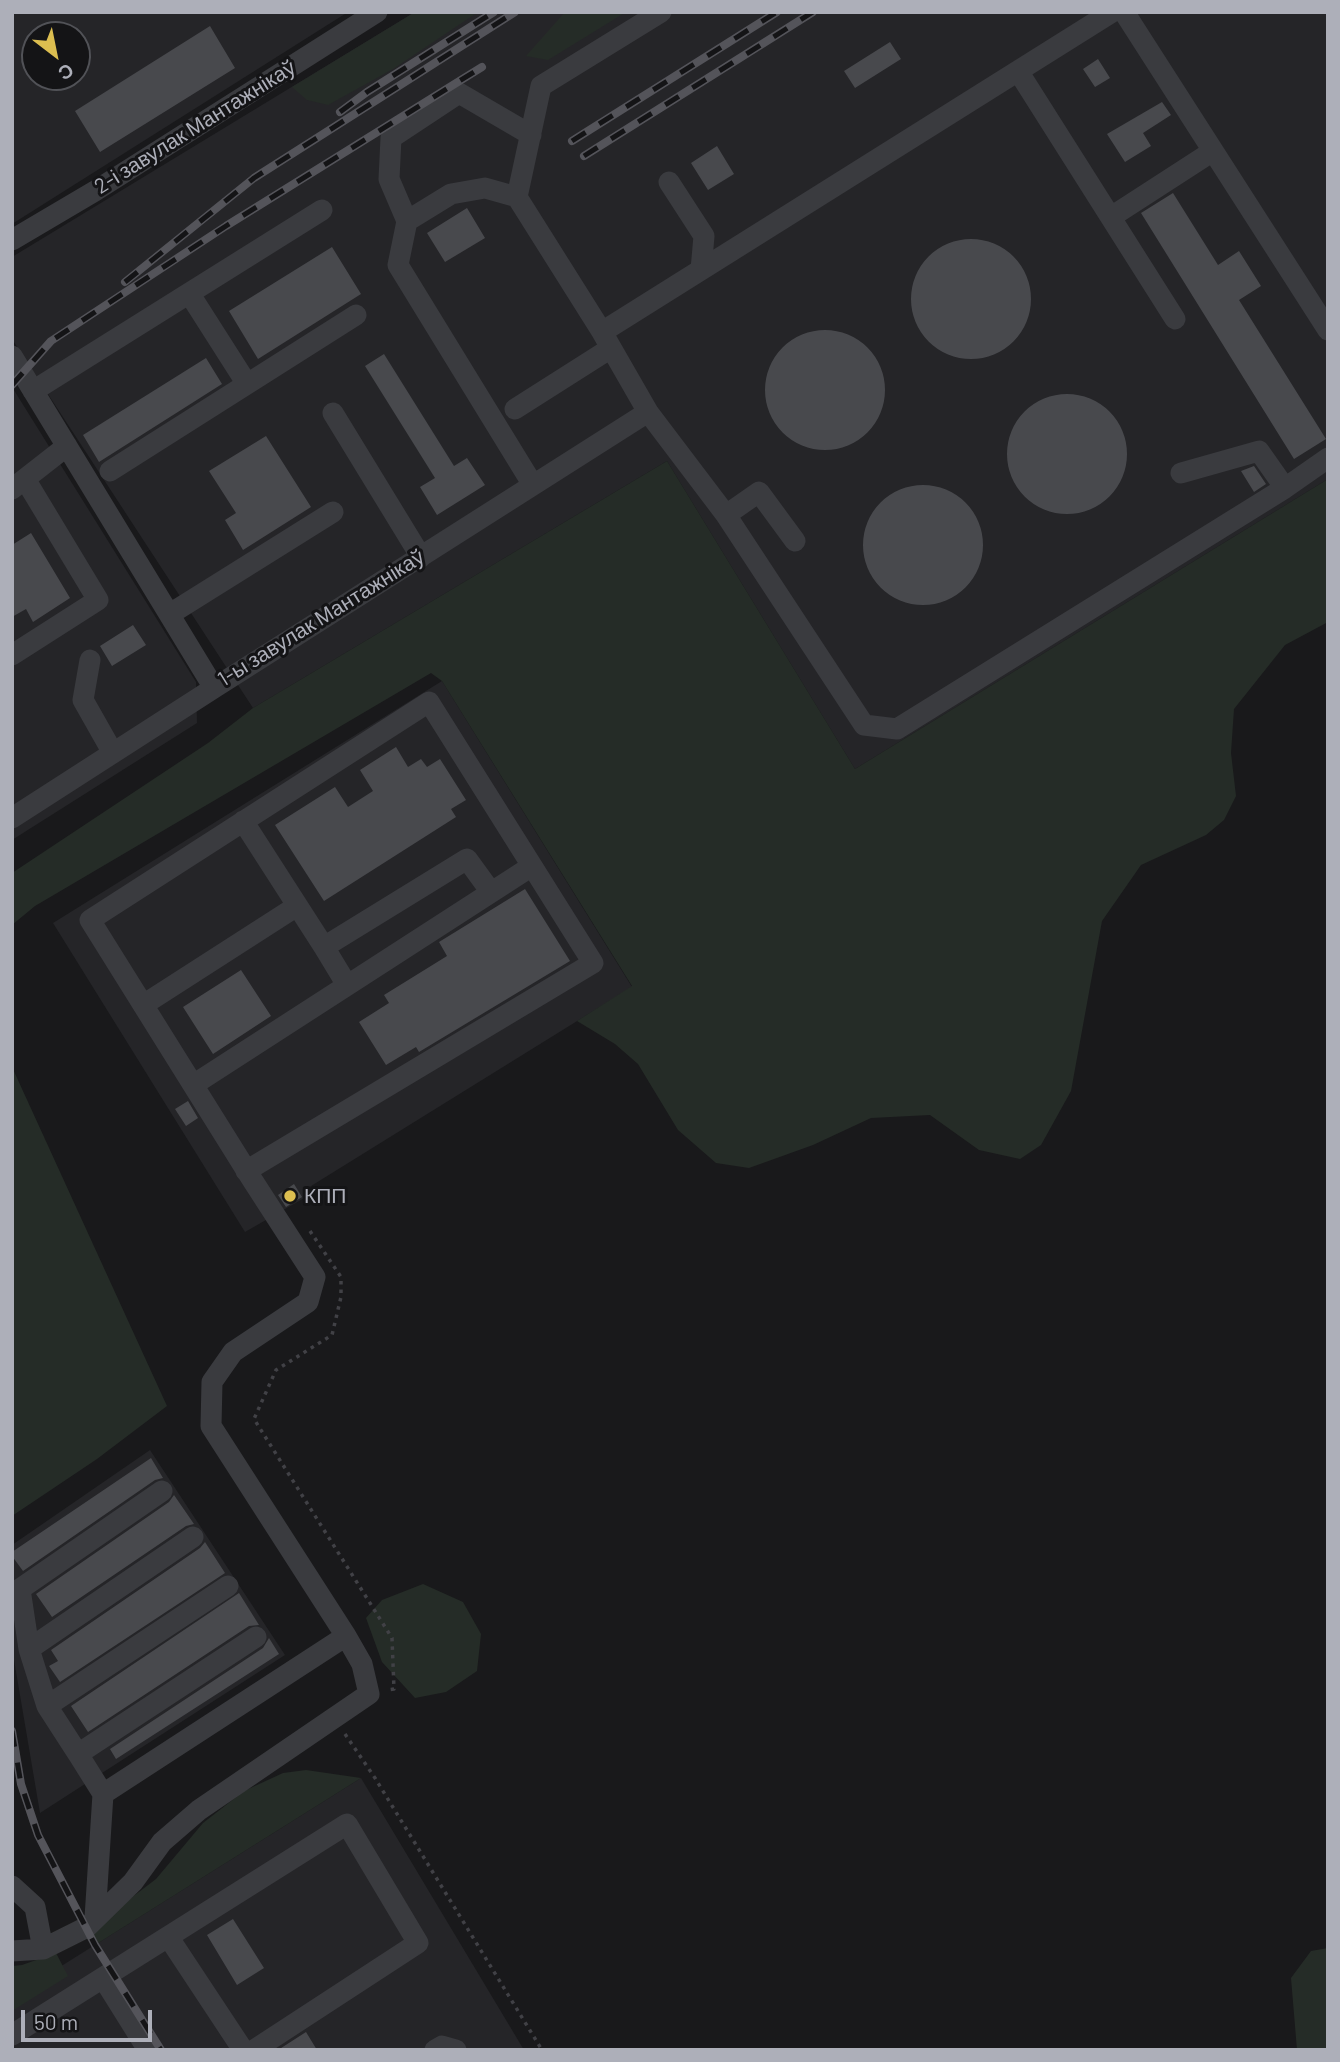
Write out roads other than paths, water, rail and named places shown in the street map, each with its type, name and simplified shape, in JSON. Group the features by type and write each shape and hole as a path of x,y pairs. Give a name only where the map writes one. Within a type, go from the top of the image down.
{"street":[{"name":"2-і завулак Мантажнікаў","path":"12,240 95,191 377,12"},
{"path":"517,197 541,86 661,12"},
{"path":"515,410 701,270 1112,12"},
{"path":"1124,12 1328,330"},
{"path":"1018,71 1175,319"},
{"path":"530,135 459,93 391,138 389,179 407,221 398,265 533,485"},
{"path":"1111,217 1213,151"},
{"path":"669,182 704,236 701,270"},
{"path":"407,221 451,194 485,188 517,197 607,340 648,412 726,515 864,725 897,729 1285,488 1328,458"},
{"path":"33,391 322,210"},
{"path":"189,293 247,384"},
{"path":"110,471 356,315"},
{"name":"1-ы завулак Мантажнікаў","path":"12,356 214,688 648,412"},
{"path":"333,413 421,557"},
{"path":"12,655 98,600 19,484 67,446"},
{"path":"1181,473 1259,451 1285,488"},
{"path":"726,515 759,492 795,541"},
{"path":"170,614 334,512"},
{"path":"90,660 83,700 113,753"},
{"path":"12,818 214,688"},
{"path":"12,1951 43,1949 87,1927 133,1882 162,1842 199,1810 369,1694 362,1664 346,1636 211,1426 212,1382 233,1352 308,1302 315,1277 246,1171 90,920 429,702 593,963 246,1171"},
{"path":"243,821 347,985"},
{"path":"324,947 467,859 491,892"},
{"path":"192,1084 532,866"},
{"path":"143,1005 297,906"},
{"path":"95,1918 103,1794 47,1706 29,1649 20,1589 162,1491"},
{"path":"29,1649 193,1537"},
{"path":"47,1706 228,1586"},
{"path":"103,1794 346,1636"},
{"path":"78,1754 256,1637"},
{"path":"12,2035 347,1824 418,1942 254,2050"},
{"path":"12,1886 35,1907 43,1949"},
{"path":"169,1938 243,2050"},
{"path":"103,1978 148,2050"},
{"path":"435,2050 442,2046 456,2050"}],"railway":[{"path":"340,112 494,12"},
{"path":"125,282 254,178 515,12"},
{"path":"572,141 777,12"},
{"path":"584,156 813,12"},
{"path":"12,385 51,341 226,226 482,67"},
{"path":"12,1731 21,1784 38,1835 95,1945 161,2050"}],"place":[{"name":"КПП","path":"290,1196"}]}
